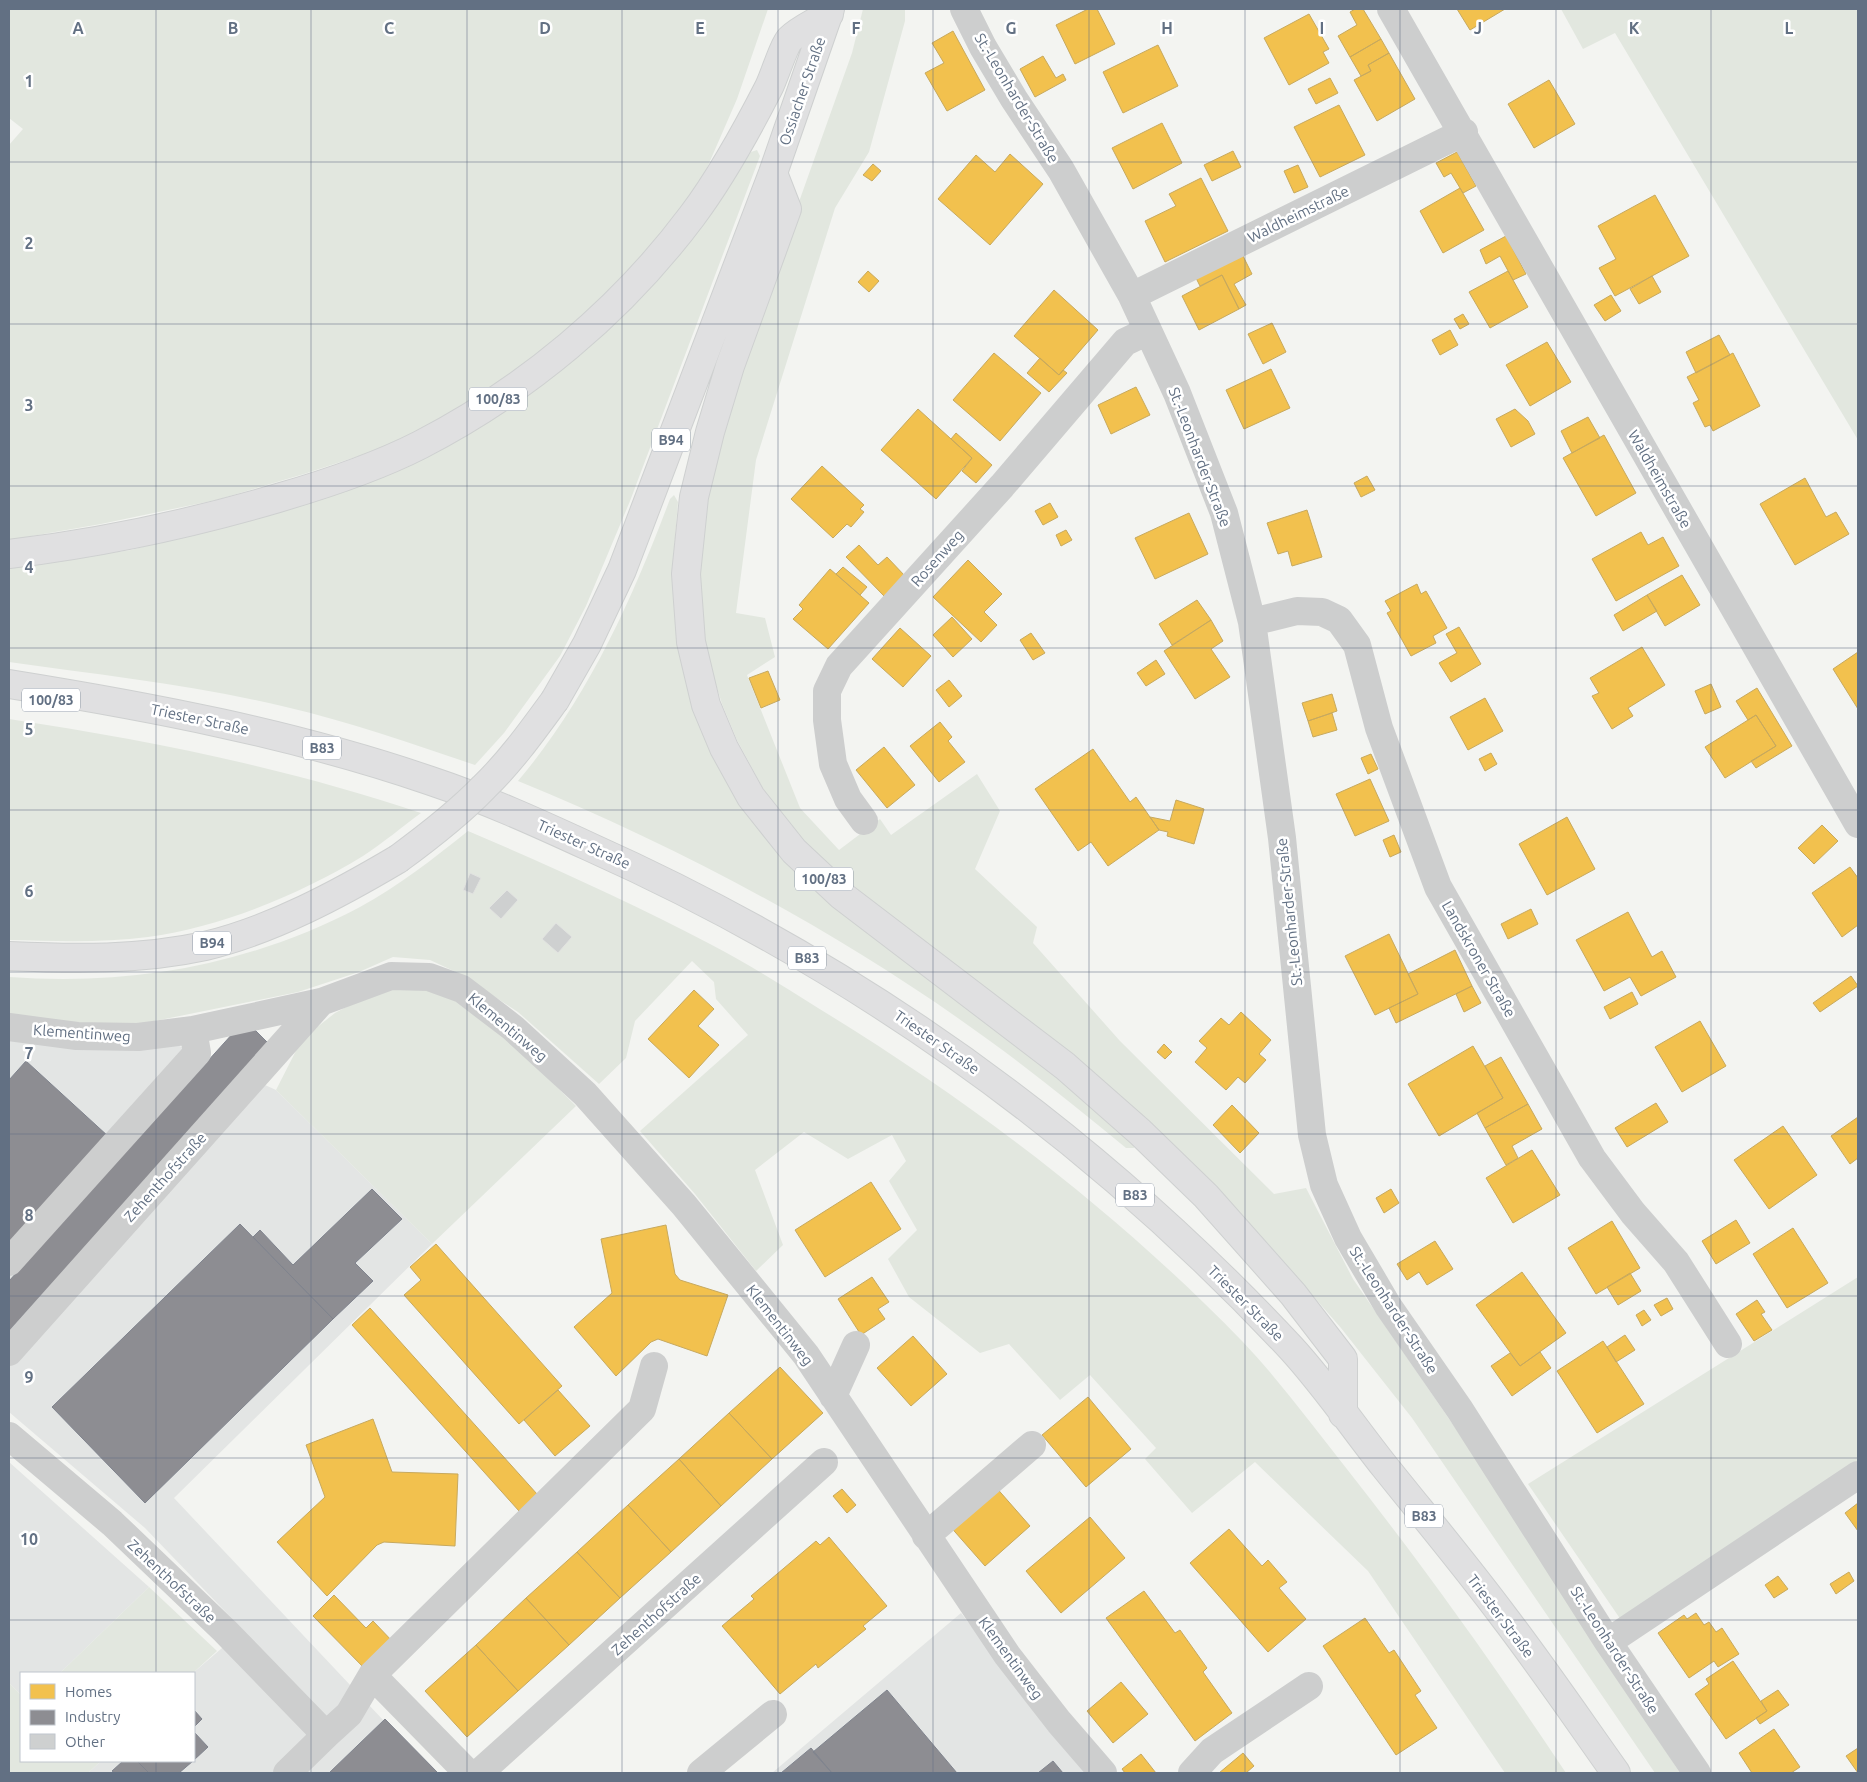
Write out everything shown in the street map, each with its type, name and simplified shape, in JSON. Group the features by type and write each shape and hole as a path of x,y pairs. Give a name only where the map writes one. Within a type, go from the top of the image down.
{"main road":[{"name":"Ossiacher Straße","path":"773,173 830,11"},
{"name":"100/83","path":"9,554 47,550 205,520 326,484 418,446 484,409 567,347 629,291 692,216 738,147 778,68 788,40 830,11"},
{"name":"B94","path":"9,956 65,958 128,957 205,946 284,918 346,890 398,859 449,821 486,786 555,700 587,644 622,570 773,173"},
{"name":"100/83","path":"773,173 787,209 730,366 710,432 694,497 686,574 691,642 706,705 724,748 757,804 794,851 841,895 1065,1066 1140,1132 1206,1196 1292,1294 1343,1359 1343,1414"},
{"name":"Triester Straße","path":"9,684 92,697 233,724 328,749 439,783 533,821 646,872 776,941 858,988 897,1014 960,1057 1057,1129 1160,1217 1294,1352 1504,1617 1616,1773"},
{"name":"100/83","path":"9,702 92,697"}],"street":[{"name":"St.-Leonharder-Straße","path":"964,9 996,69 1061,170 1132,296 1177,393 1224,513 1252,622 1282,838 1312,1135 1324,1185 1348,1238 1388,1306 1460,1410 1608,1642 1697,1773"},
{"name":"Waldheimstraße","path":"1391,9 1464,132 1858,824"},
{"name":"Waldheimstraße","path":"1132,296 1464,132"},
{"name":"Rosenweg","path":"864,821 848,799 833,764 827,720 827,691 840,666 1002,486 1125,342 1148,331"},
{"name":"Landskroner Straße","path":"1252,622 1297,611 1322,612 1339,620 1357,645 1379,728 1438,887 1592,1158 1633,1213 1676,1262 1728,1344"},
{"name":"Klementinweg","path":"9,1027 77,1036 138,1037 193,1030 321,1002 391,976 429,977 462,989 513,1028 585,1094 684,1204 806,1355 1007,1655 1059,1722 1103,1773"},
{"name":"Zehenthofstraße","path":"9,1352 321,1002"},
{"path":"9,1262 197,1052 193,1030"},
{"path":"833,1396 856,1345"},
{"path":"286,1773 348,1714 372,1676 642,1409 654,1366"},
{"name":"Zehenthofstraße","path":"9,1436 112,1524 225,1631 326,1736"},
{"path":"926,1536 1032,1445"},
{"name":"Zehenthofstraße","path":"372,1676 483,1771 824,1462"},
{"path":"1608,1642 1858,1476"},
{"path":"1192,1773 1212,1751 1309,1686"},
{"path":"701,1773 773,1714"}],"shaded area":[{"path":"9,9 768,9 737,99 700,184 650,250 596,308 530,363 458,411 389,446 216,500 101,524 9,540 9,145 23,129 9,118"},
{"path":"863,9 905,9 905,21 869,152 835,208 756,460 736,613 765,618 775,657 747,675 800,808 839,850 880,819 891,835 977,774 1000,811 975,869 1037,927 1033,943 1120,1041 1274,1194 1306,1188 1353,1279 1480,1464 1680,1773 1655,1773 1412,1418 1341,1328 1207,1177 1088,1068 922,941 824,862 795,831 764,790 737,740 722,704 708,659 700,607 699,557 704,498 748,345 852,53"},
{"path":"1561,9 1858,9 1858,440 1615,33 1583,49"},
{"path":"757,150 760,156 630,501 586,606 560,656 504,733 475,765 358,726 252,699 148,681 9,662 9,568 131,550 252,519 535,388 587,348 634,304 713,210 751,152"},
{"path":"674,495 678,502 673,562 675,613 700,727 722,773 751,818 780,855 837,908 1064,1082 1133,1138 1134,1148 1126,1148 1025,1067 935,1002 821,930 702,865 641,835 518,781 566,716 587,682 624,611 670,499"},
{"path":"9,719 113,736 217,757 320,782 421,813 363,856 339,870 287,896 232,917 176,932 131,939 78,941 9,940"},
{"path":"468,831 621,899 710,944 792,991 931,1081 987,1120 1093,1203 1194,1293 1242,1341 1284,1389 1379,1510 1434,1584 1488,1658 1566,1773 1505,1773 1368,1571 1255,1462 1192,1513 1145,1459 1156,1448 1090,1375 1060,1400 1009,1344 980,1353 909,1297 888,1259 917,1230 889,1181 906,1161 892,1135 848,1159 804,1132 755,1170 783,1245 756,1271 695,1194 640,1131 748,1035 716,999 714,982 692,961 635,1021 626,1058 599,1084 518,1012 458,973 430,960 393,957 359,972 298,992 145,1023 108,1027 9,1019 9,977 55,979 145,974 233,957 276,944 318,927 374,899 416,871"},
{"path":"406,987 437,993 474,1012 511,1042 576,1106 432,1244 276,1090 302,1039 335,1013 376,991"},
{"path":"9,1035 175,1044 276,1090 432,1244 174,1498 433,1773 88,1773 100,1762 195,1762 194,1672 243,1630 145,1528 9,1412"},
{"path":"1858,1277 1858,1470 1621,1620 1528,1484"},
{"path":"9,1462 149,1587 61,1672 20,1672 20,1694 9,1683"},
{"path":"149,1587 217,1651 194,1672 61,1672"},
{"path":"961,1613 1085,1773 772,1773"},
{"path":"9,1683 20,1694 20,1762 100,1762 88,1773 9,1773"}],"building: Homes":[{"path":"1088,9 1097,9 1115,44 1075,64 1056,25"},
{"path":"1355,9 1363,9 1381,39 1350,57 1338,36 1357,25 1350,12"},
{"path":"1457,9 1505,9 1470,30"},
{"path":"1309,14 1329,49 1323,52 1329,63 1289,85 1264,38"},
{"path":"953,31 985,90 947,111 925,73 944,63 932,43"},
{"path":"1381,39 1389,53 1368,65 1371,71 1361,76 1350,57"},
{"path":"1158,45 1178,86 1123,113 1103,72"},
{"path":"1389,53 1415,99 1377,121 1354,80 1371,71 1368,65"},
{"path":"1043,56 1056,78 1063,74 1066,80 1035,97 1020,69"},
{"path":"1330,78 1338,93 1316,104 1308,89"},
{"path":"1549,80 1575,124 1534,148 1508,104"},
{"path":"1339,105 1365,155 1320,177 1294,127"},
{"path":"1162,123 1182,163 1133,189 1112,148"},
{"path":"1233,151 1241,167 1212,181 1204,165"},
{"path":"1457,152 1476,186 1463,193 1451,173 1444,177 1436,163"},
{"path":"1010,154 1043,184 990,245 938,199 976,155 995,172"},
{"path":"873,164 881,171 872,181 863,175"},
{"path":"1298,165 1308,187 1294,193 1284,171"},
{"path":"1201,178 1228,231 1165,262 1145,221 1176,206 1169,194"},
{"path":"1460,188 1484,230 1443,253 1420,211"},
{"path":"1655,195 1689,256 1615,296 1599,268 1616,259 1598,226"},
{"path":"1506,236 1526,274 1513,280 1500,256 1486,264 1480,250"},
{"path":"1242,254 1252,274 1234,284 1246,305 1239,309 1222,275 1200,286 1196,278"},
{"path":"868,271 879,281 869,292 858,282"},
{"path":"1508,271 1528,307 1490,328 1469,292"},
{"path":"1222,275 1239,309 1199,330 1182,296"},
{"path":"1652,276 1661,292 1639,304 1630,289"},
{"path":"1054,290 1098,330 1059,375 1014,336"},
{"path":"1611,295 1621,311 1605,321 1594,305"},
{"path":"1463,314 1469,324 1460,329 1454,319"},
{"path":"1272,323 1286,352 1263,364 1248,334"},
{"path":"1450,330 1458,345 1440,355 1432,340"},
{"path":"1719,335 1730,355 1696,373 1686,352"},
{"path":"1547,342 1571,382 1530,406 1506,365"},
{"path":"994,353 1041,393 1000,441 953,400"},
{"path":"1733,353 1760,406 1713,431 1710,425 1705,427 1693,403 1699,400 1687,377"},
{"path":"1040,358 1059,375 1063,370 1067,373 1049,392 1027,373"},
{"path":"1271,369 1290,408 1244,429 1226,390"},
{"path":"1136,387 1150,415 1111,434 1098,405"},
{"path":"918,409 972,458 936,499 881,450"},
{"path":"1515,409 1528,421 1535,434 1511,447 1496,419"},
{"path":"1588,417 1600,438 1572,453 1561,431"},
{"path":"956,433 992,465 976,483 962,471 972,458 951,439"},
{"path":"1604,435 1636,493 1596,516 1563,458"},
{"path":"822,466 864,505 860,509 864,512 851,527 847,524 833,538 791,499"},
{"path":"1367,476 1375,490 1361,497 1354,483"},
{"path":"1805,478 1826,517 1836,512 1849,534 1795,565 1760,504"},
{"path":"1050,503 1058,517 1043,525 1035,511"},
{"path":"1307,510 1322,557 1292,566 1288,551 1278,554 1267,523"},
{"path":"1189,513 1208,554 1155,579 1135,538"},
{"path":"1066,530 1072,540 1061,546 1056,535"},
{"path":"1641,532 1648,545 1663,537 1679,566 1616,601 1592,559"},
{"path":"859,545 878,565 887,557 905,576 884,596 846,557"},
{"path":"968,560 1002,594 984,612 997,625 981,642 933,597"},
{"path":"843,567 867,587 860,595 836,574"},
{"path":"830,569 869,603 828,649 793,619 803,609 799,605"},
{"path":"1682,575 1700,605 1665,626 1647,595"},
{"path":"1417,584 1421,594 1426,591 1447,628 1433,636 1436,643 1411,656 1387,613 1391,611 1385,601"},
{"path":"1647,595 1657,611 1623,631 1614,615"},
{"path":"1197,600 1211,620 1172,645 1159,624"},
{"path":"952,617 972,639 953,657 933,635"},
{"path":"1211,620 1223,641 1211,649 1230,677 1195,699 1164,651"},
{"path":"1459,627 1481,664 1451,682 1439,663 1457,653 1446,634"},
{"path":"900,628 931,656 903,687 872,659"},
{"path":"1031,633 1045,653 1033,660 1020,640"},
{"path":"1642,647 1665,685 1628,708 1633,716 1612,729 1592,696 1599,693 1590,678"},
{"path":"1858,652 1858,709 1833,669"},
{"path":"1156,660 1165,674 1146,686 1137,673"},
{"path":"768,671 780,700 761,708 749,678"},
{"path":"949,680 962,696 949,707 936,690"},
{"path":"1711,684 1721,707 1705,714 1695,691"},
{"path":"1757,688 1792,746 1756,768 1751,761 1776,746 1756,715 1748,720 1736,701"},
{"path":"1332,694 1337,711 1308,721 1302,703"},
{"path":"1485,698 1503,731 1468,750 1450,717"},
{"path":"1332,713 1337,730 1313,737 1308,721"},
{"path":"1756,715 1776,746 1725,778 1705,747"},
{"path":"940,722 952,737 948,741 965,762 939,782 910,746"},
{"path":"884,747 915,785 887,808 856,770"},
{"path":"1093,749 1130,802 1136,797 1159,830 1108,866 1091,842 1078,851 1035,789"},
{"path":"1491,753 1497,764 1485,771 1479,759"},
{"path":"1371,754 1378,769 1368,774 1361,758"},
{"path":"1370,779 1389,821 1355,836 1336,794"},
{"path":"1176,800 1204,809 1194,844 1167,836 1168,832 1159,830 1150,817 1170,821"},
{"path":"1567,817 1595,869 1547,895 1519,844"},
{"path":"1822,825 1838,841 1814,864 1798,848"},
{"path":"1394,835 1401,852 1390,857 1383,840"},
{"path":"1850,867 1858,878 1858,925 1842,937 1812,893"},
{"path":"1531,909 1538,924 1508,939 1501,924"},
{"path":"1628,912 1652,957 1662,951 1676,977 1641,996 1630,977 1604,991 1576,940"},
{"path":"1389,934 1418,994 1375,1015 1345,956"},
{"path":"1455,950 1472,986 1396,1023 1389,1008 1418,994 1408,974"},
{"path":"1851,976 1858,986 1820,1012 1813,1003"},
{"path":"1472,986 1481,1003 1464,1012 1456,994"},
{"path":"694,990 714,1009 698,1026 719,1045 689,1078 648,1039"},
{"path":"1632,992 1638,1004 1610,1019 1604,1007"},
{"path":"1241,1012 1271,1040 1259,1054 1266,1060 1245,1083 1238,1077 1226,1090 1195,1062 1207,1048 1199,1041 1221,1018 1229,1025"},
{"path":"1700,1021 1726,1066 1682,1092 1655,1047"},
{"path":"1164,1044 1172,1052 1165,1059 1157,1052"},
{"path":"1473,1046 1503,1098 1439,1136 1408,1084"},
{"path":"1501,1057 1528,1104 1485,1128 1477,1113 1503,1098 1485,1066"},
{"path":"1656,1103 1668,1122 1627,1147 1615,1128"},
{"path":"1528,1104 1542,1129 1512,1146 1518,1158 1506,1165 1485,1128"},
{"path":"1232,1105 1259,1133 1240,1153 1213,1125"},
{"path":"1858,1117 1858,1158 1850,1164 1831,1136"},
{"path":"1783,1126 1817,1175 1769,1209 1734,1160"},
{"path":"1532,1150 1560,1195 1513,1223 1486,1178"},
{"path":"871,1182 901,1229 825,1277 795,1230"},
{"path":"1391,1189 1399,1203 1384,1213 1376,1198"},
{"path":"1736,1220 1750,1243 1716,1264 1702,1241"},
{"path":"1612,1221 1640,1268 1596,1294 1568,1248"},
{"path":"666,1225 675,1274 680,1280 728,1295 707,1356 658,1339 651,1342 616,1376 574,1327 612,1293 601,1239"},
{"path":"1793,1228 1828,1283 1787,1308 1753,1254"},
{"path":"1435,1241 1453,1269 1427,1285 1419,1272 1407,1280 1397,1264"},
{"path":"436,1244 562,1386 519,1424 404,1295 421,1280 410,1267"},
{"path":"1522,1272 1566,1333 1520,1366 1476,1305"},
{"path":"1630,1273 1641,1291 1618,1305 1607,1287"},
{"path":"872,1277 889,1302 878,1309 885,1319 861,1335 838,1299"},
{"path":"1667,1298 1673,1309 1661,1316 1654,1305"},
{"path":"1757,1300 1765,1312 1761,1314 1772,1330 1754,1341 1736,1314"},
{"path":"370,1308 537,1494 519,1511 352,1325"},
{"path":"1644,1310 1651,1320 1642,1326 1636,1315"},
{"path":"1625,1335 1635,1350 1616,1362 1607,1347"},
{"path":"913,1336 947,1374 911,1406 877,1368"},
{"path":"1603,1341 1644,1404 1597,1433 1557,1371"},
{"path":"1540,1352 1551,1368 1512,1396 1491,1366 1510,1353 1520,1366"},
{"path":"780,1367 823,1413 772,1459 729,1413"},
{"path":"558,1390 590,1426 555,1456 524,1420"},
{"path":"1088,1397 1131,1449 1086,1487 1042,1435"},
{"path":"729,1413 772,1459 721,1506 679,1459"},
{"path":"373,1419 392,1472 458,1474 455,1546 384,1542 377,1545 327,1596 277,1542 325,1497 306,1445"},
{"path":"679,1459 721,1506 671,1552 628,1505"},
{"path":"994,1485 1030,1526 985,1566 948,1524"},
{"path":"842,1489 856,1505 847,1513 833,1496"},
{"path":"1858,1503 1858,1531 1845,1513"},
{"path":"628,1505 671,1552 620,1598 577,1552"},
{"path":"1090,1517 1125,1558 1061,1613 1026,1571"},
{"path":"1229,1529 1262,1566 1268,1560 1287,1582 1279,1588 1306,1619 1268,1652 1190,1563"},
{"path":"829,1537 887,1606 863,1626 866,1629 818,1668 816,1664 780,1694 722,1626 754,1599 751,1596 816,1541 820,1545"},
{"path":"577,1552 620,1598 569,1645 526,1598"},
{"path":"1849,1572 1854,1581 1836,1594 1830,1584"},
{"path":"1778,1576 1788,1589 1774,1598 1765,1585"},
{"path":"1144,1591 1175,1633 1180,1630 1207,1668 1203,1672 1232,1713 1195,1741 1106,1618"},
{"path":"334,1595 366,1628 373,1621 394,1643 366,1670 313,1616"},
{"path":"526,1598 569,1645 518,1691 476,1645"},
{"path":"1696,1613 1704,1625 1709,1622 1716,1632 1722,1628 1739,1654 1718,1667 1714,1661 1689,1678 1658,1633 1684,1615 1687,1619"},
{"path":"1365,1618 1389,1653 1394,1650 1421,1691 1415,1695 1437,1728 1396,1755 1323,1646"},
{"path":"476,1645 518,1691 467,1737 425,1691"},
{"path":"1733,1661 1767,1711 1726,1739 1695,1694 1709,1684 1706,1679"},
{"path":"1121,1682 1148,1714 1113,1743 1087,1711"},
{"path":"1778,1690 1789,1705 1760,1724 1756,1718 1767,1711 1761,1701"},
{"path":"1774,1729 1800,1767 1791,1773 1752,1773 1739,1753"},
{"path":"1858,1748 1858,1773 1846,1756"},
{"path":"1243,1753 1254,1766 1246,1773 1219,1773"},
{"path":"1141,1754 1156,1773 1125,1773 1122,1769"}],"building: Industry":[{"path":"253,1028 270,1045 9,1331 9,1281 234,1032"},
{"path":"26,1061 109,1137 9,1247 9,1080"},
{"path":"372,1189 402,1219 355,1263 373,1281 333,1319 253,1237 260,1230 293,1265"},
{"path":"240,1224 333,1319 145,1503 52,1407"},
{"path":"887,1690 957,1773 832,1773 813,1752"},
{"path":"195,1711 202,1719 195,1726"},
{"path":"385,1719 438,1773 329,1773"},
{"path":"195,1733 208,1747 195,1759"},
{"path":"811,1748 832,1773 781,1773"},
{"path":"1053,1761 1063,1773 1038,1773"},
{"path":"122,1762 138,1762 149,1773 115,1773 112,1771"},
{"path":"138,1762 192,1762 179,1773 149,1773"}],"building: Other":[{"path":"470,873 481,878 473,894 463,890"},
{"path":"507,890 518,900 501,919 489,908"},
{"path":"556,923 572,937 558,953 542,939"}]}
